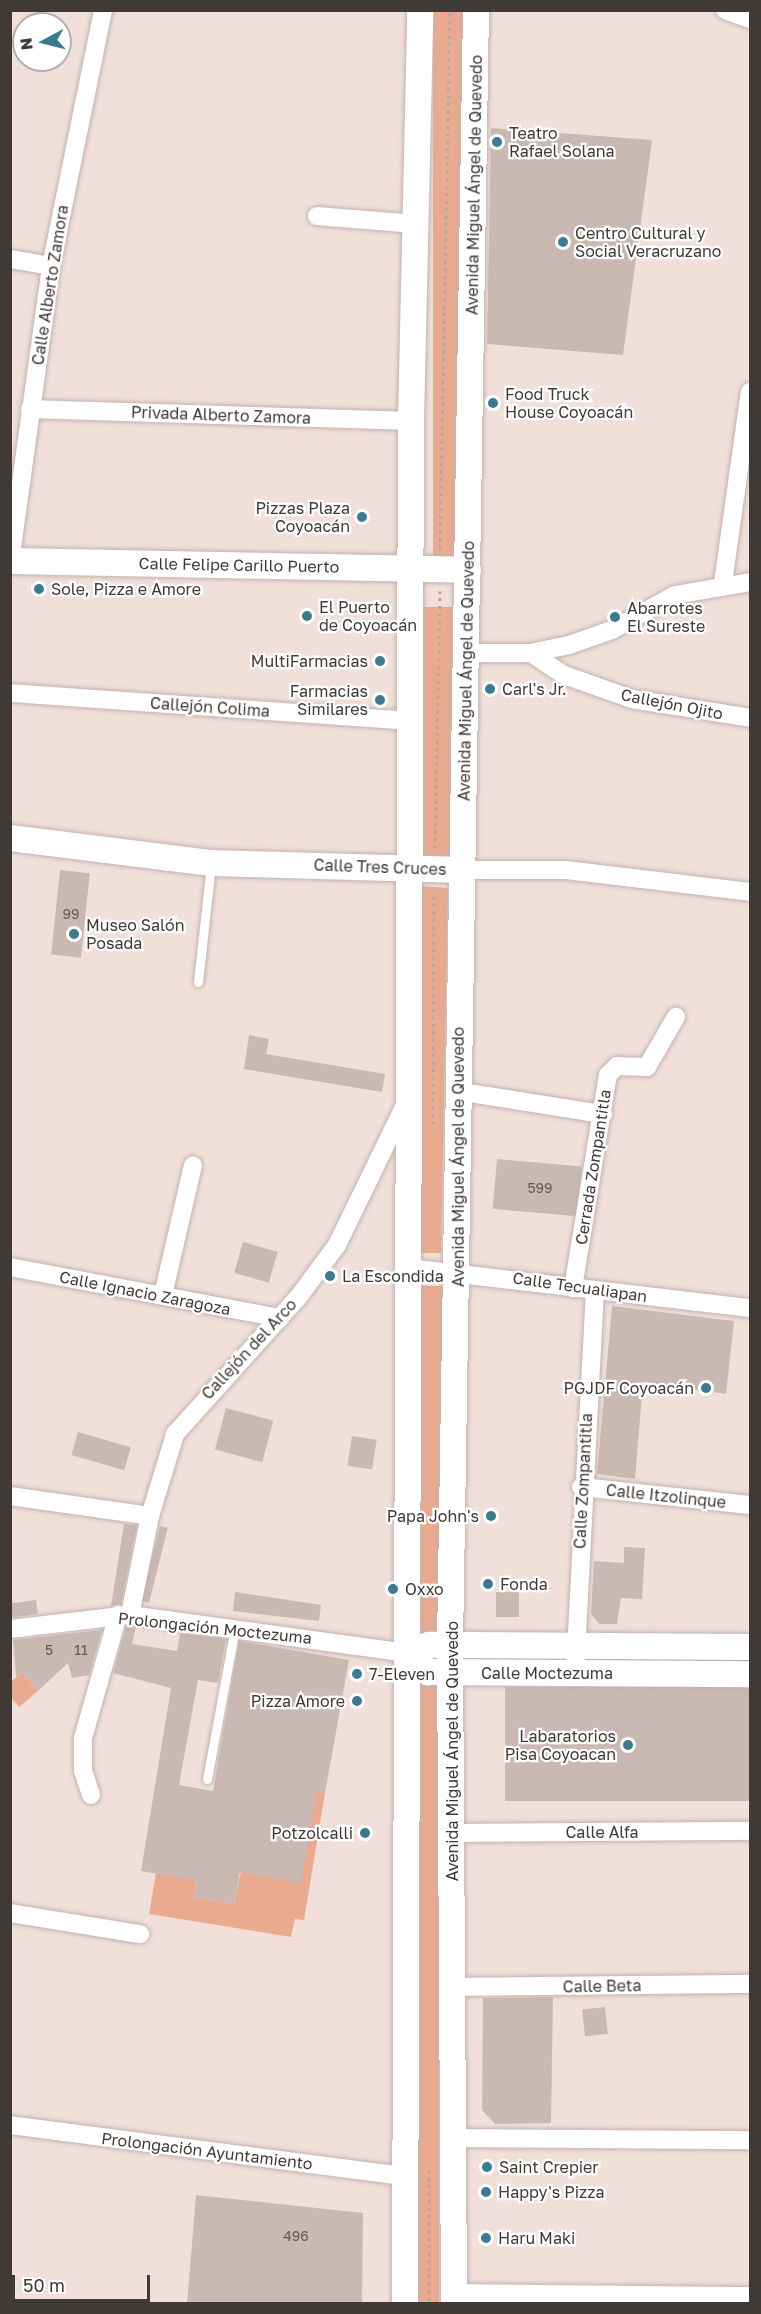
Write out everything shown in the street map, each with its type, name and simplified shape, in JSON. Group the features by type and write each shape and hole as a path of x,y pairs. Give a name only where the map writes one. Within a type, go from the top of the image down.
{"main road":[{"path":"405,2304 411,421 420,10"},
{"name":"Avenida Miguel Ángel de Quevedo","path":"454,2298 453,1833 450,1645 459,1270 457,1091 463,870 476,10"},
{"name":"Calle Felipe Carillo Puerto","path":"11,561 468,570"},
{"name":"Calle Tres Cruces","path":"10,838 211,863 463,870"},
{"name":"Calle Moctezuma","path":"408,1653 450,1645 750,1647"},
{"name":"Calle Moctezuma","path":"408,1653 428,1672 750,1674"}],"street":[{"name":"Calle Alberto Zamora","path":"11,561 51,266 103,10"},
{"path":"725,10 750,19"},
{"path":"316,216 416,224"},
{"path":"10,259 51,266"},
{"path":"723,583 750,392"},
{"name":"Privada Alberto Zamora","path":"30,409 411,421"},
{"path":"466,653 531,653 612,630 675,595 723,583 750,582"},
{"name":"Callejón Ojito","path":"531,653 564,675 632,699 750,718"},
{"name":"Callejón Colima","path":"10,693 410,721"},
{"name":"Calle Tres Cruces","path":"463,870 566,870 750,892"},
{"name":"Cerrada Zompantitla","path":"573,1288 611,1069 647,1067 676,1017"},
{"path":"457,1091 603,1114"},
{"name":"Callejón del Arco","path":"91,1795 83,1770 83,1738 124,1615 169,1448 182,1422 280,1318 353,1219 408,1098"},
{"path":"163,1295 193,1165"},
{"name":"Calle Ignacio Zaragoza","path":"10,1267 280,1318"},
{"name":"Calle Tecualiapan","path":"409,1268 459,1270 595,1291 750,1308"},
{"name":"Calle Zompantitla","path":"575,1672 581,1487 595,1291"},
{"name":"Calle Itzolinque","path":"581,1487 750,1505"},
{"path":"10,1496 150,1516"},
{"name":"Prolongación Moctezuma","path":"14,1628 124,1615 236,1627 408,1653"},
{"name":"Calle Alfa","path":"453,1833 750,1831"},
{"path":"10,1913 140,1934"},
{"name":"Calle Beta","path":"453,1987 750,1984"},
{"name":"Prolongación Ayuntamiento","path":"10,2125 404,2176"},
{"path":"454,2138 750,2140"},
{"path":"454,2298 750,2296"}],"lane":[{"path":"198,982 211,863"},
{"path":"207,1779 236,1627"}],"path":[{"path":"432,1135 434,869 450,10"}],"shaded area":[{"path":"433,11 465,11 465,559 433,559"},
{"path":"423,607 453,607 453,859 423,859"},
{"path":"420,886 448,888 441,1253 419,1253"},
{"path":"419,1286 446,1286 439,1636 419,1638"},
{"path":"22,1672 38,1691 19,1707 11,1697 11,1682"},
{"path":"418,1681 439,1681 439,2304 418,2304"},
{"path":"260,1781 325,1793 304,1920 295,1919 291,1937 149,1914 156,1873 213,1791 194,1897 234,1904"}],"building":[{"name":"Centro Cultural y Social Veracruzano","path":"491,128 652,140 623,355 487,344"},
{"path":"60,870 90,873 81,958 51,955"},
{"path":"249,1035 269,1039 266,1054 385,1074 382,1092 244,1069"},
{"path":"497,1159 582,1166 577,1216 493,1209"},
{"path":"243,1242 278,1252 269,1283 234,1273"},
{"name":"PGJDF Coyoacán","path":"612,1306 734,1321 726,1394 643,1382 635,1479 597,1474"},
{"path":"226,1408 273,1421 262,1462 215,1450"},
{"path":"78,1432 131,1447 124,1470 71,1455"},
{"path":"352,1436 377,1440 372,1470 347,1466"},
{"path":"124,1524 137,1525 121,1604 111,1606"},
{"path":"160,1526 168,1528 149,1603 141,1601"},
{"path":"624,1547 645,1548 642,1599 621,1598 617,1624 599,1624 591,1614 594,1561 624,1563"},
{"path":"235,1592 321,1605 319,1621 233,1611"},
{"path":"496,1592 519,1592 519,1617 496,1617"},
{"path":"36,1600 38,1614 12,1617 10,1604"},
{"path":"126,1627 136,1627 132,1644 177,1651 180,1633 226,1639 218,1683 198,1680 179,1785 213,1791 239,1641 349,1660 325,1793 317,1792 301,1883 240,1872 234,1904 194,1897 197,1881 141,1871 171,1688 113,1673"},
{"path":"102,1630 89,1675 72,1678 68,1663 38,1691 22,1672 16,1677 13,1640"},
{"name":"Labaratorios Pisa Coyoacan","path":"505,1687 750,1687 750,1801 505,1801"},
{"path":"553,1997 551,2123 495,2124 482,2110 483,1998"},
{"path":"605,2007 608,2034 585,2036 582,2009"},
{"path":"196,2195 363,2213 362,2304 187,2304"}],"place":[{"name":"Teatro Rafael Solana","path":"497,142"},
{"name":"Centro Cultural y Social Veracruzano","path":"563,242"},
{"name":"Food Truck House Coyoacán","path":"493,403"},
{"name":"Pizzas Plaza Coyoacán","path":"362,517"},
{"name":"Sole, Pizza e Amore","path":"39,589"},
{"name":"El Puerto de Coyoacán","path":"307,616"},
{"name":"Abarrotes El Sureste","path":"615,617"},
{"name":"MultiFarmacias","path":"380,661"},
{"name":"Carl's Jr.","path":"490,689"},
{"name":"Farmacias Similares","path":"380,700"},
{"name":"Museo Salón Posada","path":"74,934"},
{"name":"La Escondida","path":"330,1276"},
{"name":"PGJDF Coyoacán","path":"706,1388"},
{"name":"Papa John's","path":"491,1516"},
{"name":"Fonda","path":"488,1584"},
{"name":"Oxxo","path":"393,1589"},
{"name":"7-Eleven","path":"357,1674"},
{"name":"Pizza Amore","path":"357,1701"},
{"name":"Labaratorios Pisa Coyoacan","path":"628,1745"},
{"name":"Potzolcalli","path":"365,1833"},
{"name":"Saint Crepier","path":"487,2167"},
{"name":"Happy's Pizza","path":"486,2192"},
{"name":"Haru Maki","path":"486,2238"}]}
